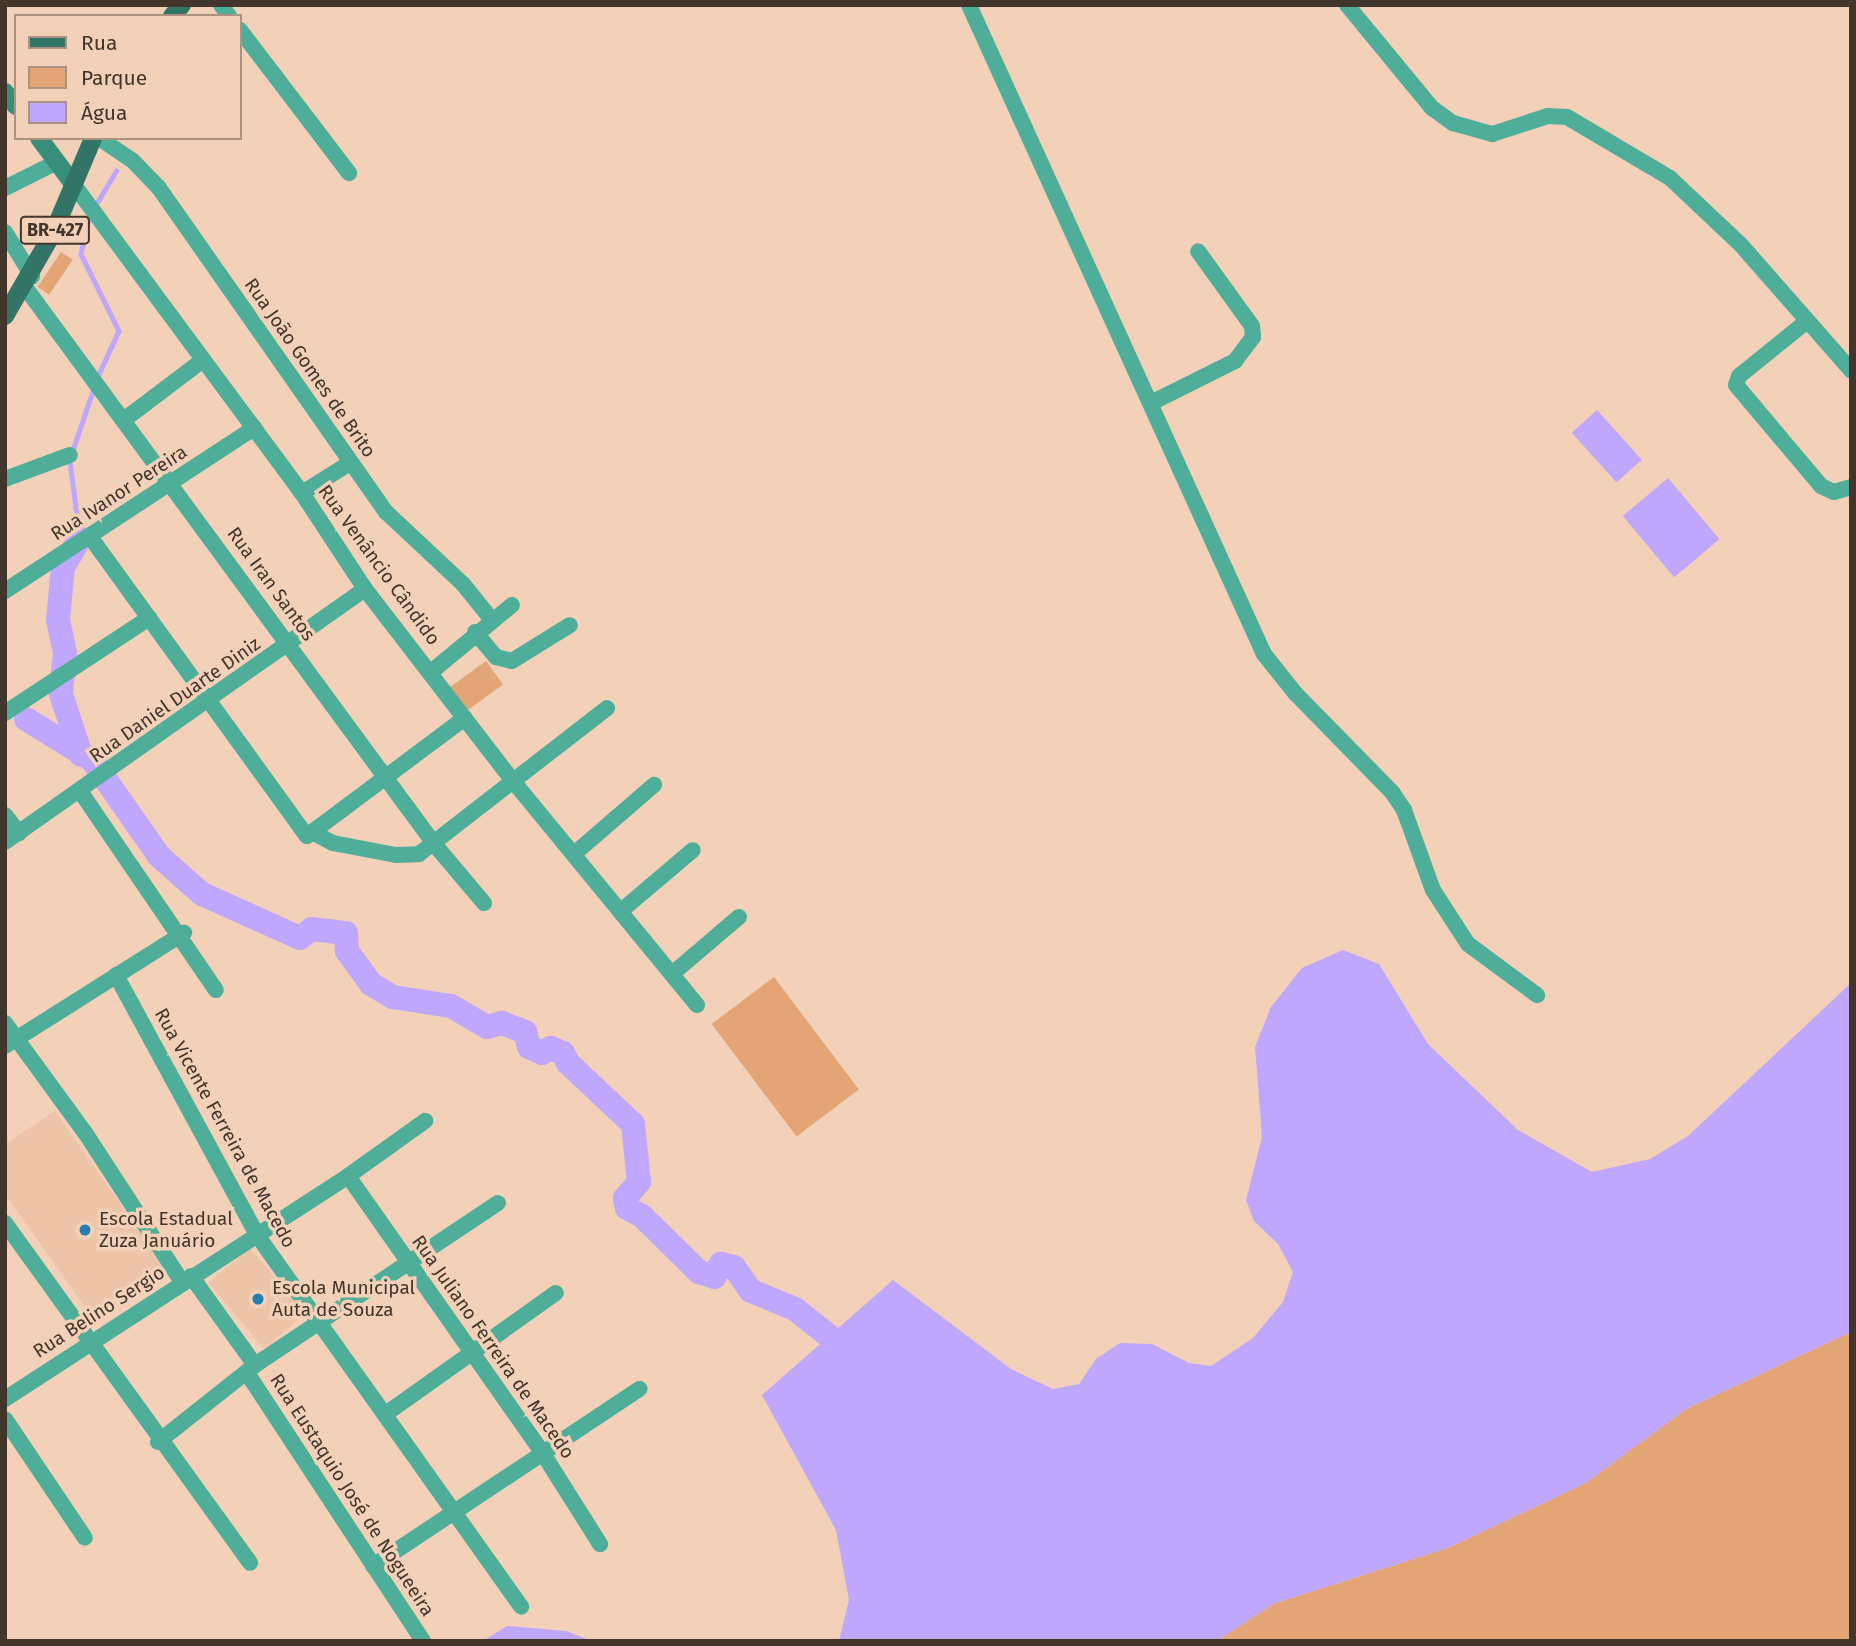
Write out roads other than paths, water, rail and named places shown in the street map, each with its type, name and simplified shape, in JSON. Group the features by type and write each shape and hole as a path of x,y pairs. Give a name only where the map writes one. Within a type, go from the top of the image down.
{"main road":[{"name":"BR-427","path":"5,316 28,282 92,140"}],"street":[{"path":"969,5 1153,402 1264,654 1295,692 1392,792 1404,810 1433,890 1468,944 1537,995"},
{"path":"1348,5 1432,108 1453,123 1492,134 1548,116 1567,117 1670,178 1741,245 1851,370"},
{"path":"242,33 349,173"},
{"name":"Rua Venâncio Cândido","path":"40,140 302,493 365,589 513,780 697,1005"},
{"name":"Rua João Gomes de Brito","path":"102,140 133,161 159,188 350,463 402,531 463,584 491,619"},
{"path":"5,188 57,162"},
{"name":"Rua Iran Santos","path":"5,232 28,282 125,419 435,845 484,903"},
{"path":"1153,402 1235,361 1251,344 1252,326 1198,251"},
{"path":"1806,322 1739,376 1736,385 1821,486 1830,492 1851,487"},
{"path":"125,419 203,360"},
{"name":"Rua Ivanor Pereira","path":"5,591 91,538 254,428"},
{"path":"5,479 70,455"},
{"path":"302,493 350,463"},
{"path":"91,538 309,834 333,843 408,857 435,845 513,780 607,708"},
{"name":"Rua Daniel Duarte Diniz","path":"12,838 289,646 365,589"},
{"path":"430,672 475,632 512,605"},
{"path":"8,705 149,618"},
{"path":"475,632 490,652 504,661 521,658 570,625"},
{"path":"309,834 387,779 465,718"},
{"path":"574,854 654,785"},
{"path":"80,791 181,934 216,990"},
{"path":"5,815 12,838"},
{"path":"621,911 692,850"},
{"path":"672,974 739,918"},
{"path":"11,1043 181,934"},
{"name":"Rua Vicente Ferreira de Macedo","path":"116,975 257,1235 387,1413 522,1607"},
{"name":"Rua Eustaquio José de Nogueeira","path":"5,1023 11,1043 94,1145 251,1369 373,1566 423,1641"},
{"name":"Rua Belino Sergio","path":"5,1399 348,1176 425,1121"},
{"name":"Rua Juliano Ferreira de Macedo","path":"348,1176 542,1452 600,1544"},
{"path":"158,1442 251,1369 498,1203"},
{"path":"5,1223 158,1442 250,1563"},
{"path":"387,1413 556,1293"},
{"path":"373,1566 639,1389"},
{"path":"5,1419 85,1538"}],"water":[{"path":"1597,410 1642,460 1617,483 1572,433"},
{"path":"1668,478 1719,539 1674,577 1623,516"},
{"path":"1343,950 1379,964 1428,1044 1518,1130 1592,1172 1650,1159 1688,1136 1851,983 1851,1332 1686,1409 1586,1483 1448,1548 1273,1604 1217,1641 839,1641 849,1600 836,1530 762,1395 893,1280 1011,1369 1053,1389 1079,1384 1096,1359 1120,1343 1152,1344 1189,1363 1211,1366 1253,1338 1283,1302 1293,1272 1278,1244 1254,1221 1246,1200 1262,1137 1255,1047 1271,1007 1302,968"},
{"path":"507,1626 566,1631 592,1641 483,1641"}],"waterway":[{"path":"95,206 116,171"},
{"path":"90,214 81,254 119,331 97,379"},
{"path":"72,452 94,387"},
{"path":"70,461 80,538"},
{"path":"80,538 63,567 58,620 65,653 61,694 81,755"},
{"path":"16,711 26,719"},
{"path":"26,719 92,760 159,856 202,894 300,938 312,929 346,933 347,951 371,984 393,997 451,1006 487,1027 502,1023 525,1032 529,1047 542,1053 551,1048 563,1053 568,1063 633,1124 639,1182 625,1198 627,1208 642,1216 699,1272 714,1277 721,1264 734,1267 751,1291 795,1309 854,1356"}],"place":[{"name":"Escola Estadual Zuza Januário","path":"85,1230"},
{"name":"Escola Municipal Auta de Souza","path":"258,1299"}]}
